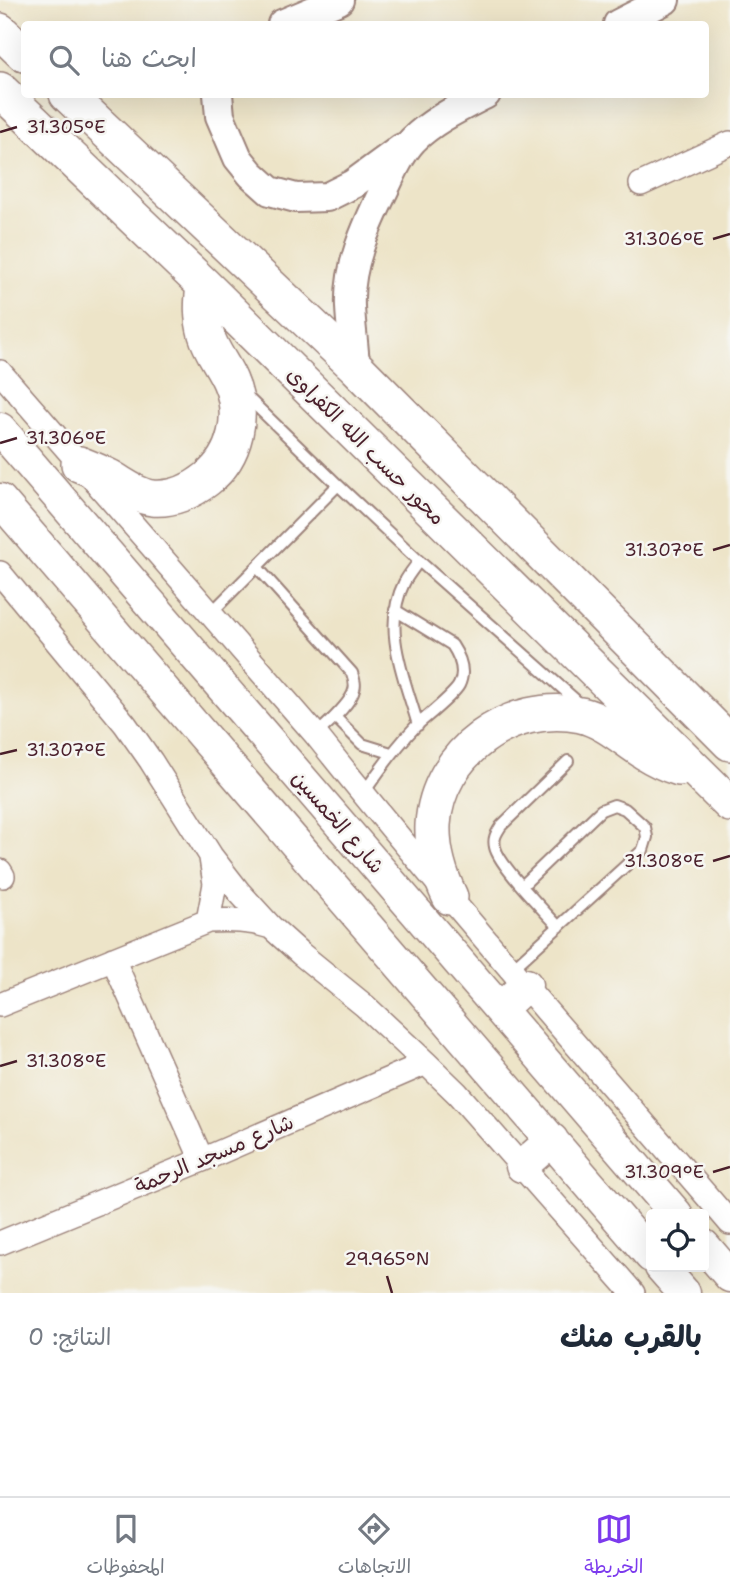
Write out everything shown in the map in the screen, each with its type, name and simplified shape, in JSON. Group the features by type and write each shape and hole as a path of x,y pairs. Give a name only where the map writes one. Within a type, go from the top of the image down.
{"main road":[{"name":"محور حسب الله الكفراوى","path":"0,90 204,285 730,804"},
{"path":"71,98 355,366 730,743"},
{"path":"79,464 109,477 135,493 151,498 183,494 210,477 221,465 234,439 237,409 230,381 205,332 202,317 204,285"},
{"name":"شارع الخمسين","path":"0,429 673,1209"},
{"path":"0,500 646,1249"},
{"path":"106,623 141,592"},
{"path":"450,897 436,861 433,842 433,822 443,785 465,752 493,729 509,721 544,713 580,715 598,720 662,762 699,774"},
{"path":"500,1009 519,977"},
{"path":"522,1166 552,1140"},
{"path":"709,1252 730,1276"},
{"path":"665,1272 684,1293"}],"street":[{"path":"289,21 339,0"},
{"path":"624,21 665,0"},
{"path":"218,98 220,116 238,158 270,191 296,198 327,197 353,184 431,126 479,98"},
{"path":"355,366 350,305 358,249 396,165 413,141"},
{"path":"641,184 730,143"},
{"path":"0,372 316,735 450,897 730,1223"},
{"path":"0,573 125,724 211,856 239,892 301,954 365,1006 426,1063 486,1125 634,1293"},
{"path":"208,921 215,884 211,856"},
{"path":"0,1005 208,921 233,920 271,926"},
{"path":"113,959 202,1160"},
{"name":"شارع مسجد الرحمة","path":"0,1243 202,1160 426,1063"}],"lane":[{"path":"230,381 419,561 598,720"},
{"path":"210,614 338,485"},
{"path":"418,725 394,635 395,610 404,582 419,561"},
{"path":"257,567 352,673 355,683 352,695 316,735"},
{"path":"363,794 391,753 459,687 463,673 458,653 452,645 395,610"},
{"path":"335,717 362,744 391,753"},
{"path":"559,928 497,855 495,835 568,761"},
{"path":"519,977 559,928 643,850 647,837 645,827 625,809 614,805 601,810 522,886"}]}
